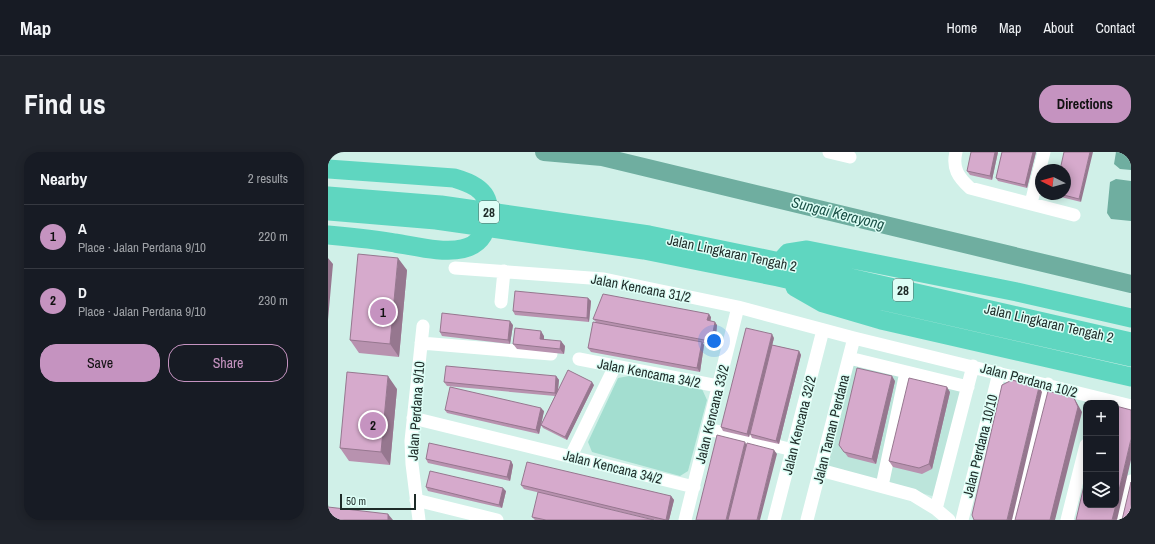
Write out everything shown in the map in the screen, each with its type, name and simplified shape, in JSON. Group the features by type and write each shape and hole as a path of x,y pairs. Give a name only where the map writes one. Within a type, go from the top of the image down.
{"highway":[{"path":"328,169 454,178 471,183 483,193 488,204 489,221 484,234 476,243 458,251 436,251 394,243 328,234"},
{"name":"Jalan Lingkaran Tengah 2","path":"328,196 441,206 649,235 779,270 1025,325 1131,342"},
{"name":"Jalan Lingkaran Tengah 2","path":"328,211 436,220 779,270"},
{"path":"1126,315 807,250 788,253 779,270 823,303 881,320 1131,377"},
{"name":"Jalan Lingkaran Tengah 2","path":"1025,325 1131,357"}],"street":[{"path":"830,152 850,157"},
{"path":"956,152 953,163 958,178 970,188 1074,215"},
{"path":"1031,203 1044,152"},
{"name":"Jalan Kencana 31/2","path":"455,268 604,279 738,307 823,330"},
{"path":"500,302 504,271"},
{"name":"Jalan Kencana 33/2","path":"686,520 738,307"},
{"name":"Jalan Perdana 9/10","path":"419,520 412,464 413,418 423,326"},
{"name":"Jalan Perdana 10/2","path":"823,330 1048,384 1094,400"},
{"name":"Jalan Kencana 32/2","path":"774,520 823,330"},
{"name":"Jalan Taman Perdana","path":"807,520 854,338"},
{"path":"421,343 551,354"},
{"path":"849,358 968,387"},
{"name":"Jalan Kencama 34/2","path":"580,359 718,386"},
{"path":"571,456 615,366"},
{"name":"Jalan Perdana 10/2","path":"936,510 973,366"},
{"path":"882,486 906,372"},
{"name":"Jalan Perdana 10/10","path":"962,520 999,373"},
{"path":"1014,520 1048,384"},
{"name":"Jalan Perdana 10/2","path":"1119,404 1131,406"},
{"name":"Jalan Kencana 34/2","path":"413,418 694,486"},
{"path":"708,429 793,450"},
{"path":"1067,520 1083,457"},
{"path":"820,470 913,495 949,520"},
{"path":"1121,520 1131,481"},
{"path":"416,500 497,520"}],"shaded area":[{"path":"1116,152 1131,152 1131,170 1120,169 1114,164"},
{"path":"1116,179 1131,181 1131,221 1111,219 1107,213 1110,182"},
{"path":"851,364 962,389 936,497 825,468"},
{"path":"629,376 702,389 707,400 688,471 680,476 592,452 588,442 618,378"}],"building":[{"path":"971,152 995,152 990,176 967,171"},
{"path":"1002,152 1033,152 1025,185 996,178"},
{"path":"1064,152 1090,152 1079,199 1071,197 1071,164 1061,164"},
{"path":"358,254 398,258 390,344 350,340"},
{"path":"515,291 588,298 587,318 513,311"},
{"path":"603,294 709,314 707,320 715,322 713,332 717,333 715,342 593,319"},
{"path":"442,313 510,321 508,340 440,332"},
{"path":"593,322 702,342 697,368 588,348"},
{"path":"515,328 541,331 540,339 561,341 560,349 513,344"},
{"path":"746,328 772,334 747,434 721,427"},
{"path":"772,345 799,351 776,441 750,434"},
{"path":"446,366 556,376 555,393 444,382"},
{"path":"857,368 892,376 872,459 844,452 839,445"},
{"path":"568,370 592,382 565,437 541,425"},
{"path":"347,372 388,376 381,452 340,448"},
{"path":"909,378 947,387 929,464 919,468 889,461"},
{"path":"1012,380 1039,387 1007,520 974,520 972,515 1002,385"},
{"path":"450,387 541,408 536,430 445,410"},
{"path":"1048,391 1074,398 1078,407 1050,520 1015,520"},
{"path":"1119,407 1131,410 1131,439 1119,490"},
{"path":"717,435 745,442 726,520 696,520"},
{"path":"429,443 511,461 507,477 426,459"},
{"path":"747,443 774,450 757,520 728,520"},
{"path":"527,462 671,496 666,520 521,485"},
{"path":"430,471 503,488 499,505 426,487"},
{"path":"1131,482 1131,520 1122,520"},
{"path":"1083,490 1083,508 1115,508 1112,520 1076,520"},
{"path":"538,492 654,520 546,520 532,517"},
{"path":"328,507 388,514 388,520 328,520"}],"waterway":[{"name":"Sungai Kerayong","path":"544,152 602,157 1131,284"}],"place":[{"name":"A","path":"383,312"},
{"name":"D","path":"373,425"}]}
